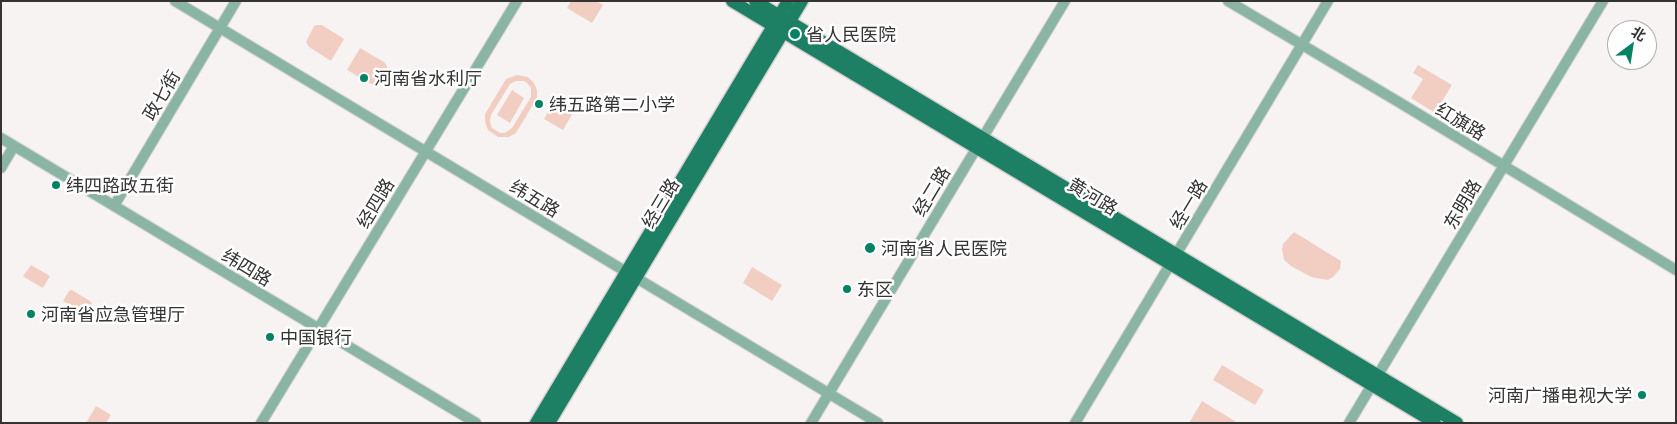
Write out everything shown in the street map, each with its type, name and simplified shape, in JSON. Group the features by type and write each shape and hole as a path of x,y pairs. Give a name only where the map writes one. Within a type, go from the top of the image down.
{"main road":[{"name":"黄河路","path":"732,1 782,24 1375,380 1457,423"},
{"name":"黄河路","path":"755,1 782,24"},
{"name":"经三路","path":"782,24 788,1"},
{"name":"经三路","path":"536,423 631,274 782,24 802,1"},
{"name":"经三路","path":"548,423 631,274"},
{"name":"黄河路","path":"1375,380 1435,423"}],"street":[{"name":"纬五路","path":"175,1 878,423"},
{"name":"政七街","path":"114,206 236,1"},
{"name":"经四路","path":"261,423 518,1"},
{"name":"经二路","path":"810,423 1064,1"},
{"name":"红旗路","path":"1228,1 1676,270"},
{"name":"经一路","path":"1075,423 1328,1"},
{"name":"东明路","path":"1349,423 1603,1"},
{"name":"纬四路","path":"1,138 476,423"},
{"path":"1,168 14,146"}],"shaded area":[{"path":"571,1 596,1 603,5 592,23 567,8"},
{"path":"322,25 344,39 331,61 309,47 306,42 314,26"},
{"path":"360,48 384,62 387,66 387,73 378,88 347,70"},
{"path":"1418,65 1452,85 1435,113 1411,98 1423,79 1413,73"},
{"path":"517,75 528,77 534,83 537,90 537,98 516,133 509,137 498,137 488,130 485,114 506,79","holes":["516,81 524,81 531,88 531,97 512,128 505,133 500,133 492,128 490,122 491,115 510,84"]},
{"path":"512,90 524,98 510,123 497,115"},
{"path":"555,100 574,111 563,130 544,119"},
{"path":"1294,232 1341,261 1340,269 1333,277 1328,280 1311,277 1284,260 1283,244"},
{"path":"31,265 50,276 43,288 23,276"},
{"path":"752,267 782,285 772,301 743,283"},
{"path":"72,290 92,304 86,314 63,301 69,291"},
{"path":"1222,365 1264,390 1255,405 1213,380"},
{"path":"1202,401 1238,423 1189,423"},
{"path":"96,406 111,415 106,423 86,423"}],"place":[{"name":"省人民医院","path":"795,34"},
{"name":"河南省水利厅","path":"364,78"},
{"name":"纬五路第二小学","path":"539,104"},
{"name":"纬四路政五街","path":"56,185"},
{"name":"河南省人民医院","path":"870,248"},
{"name":"东区","path":"847,289"},
{"name":"河南省应急管理厅","path":"31,314"},
{"name":"中国银行","path":"270,337"},
{"name":"河南广播电视大学","path":"1642,395"}]}
